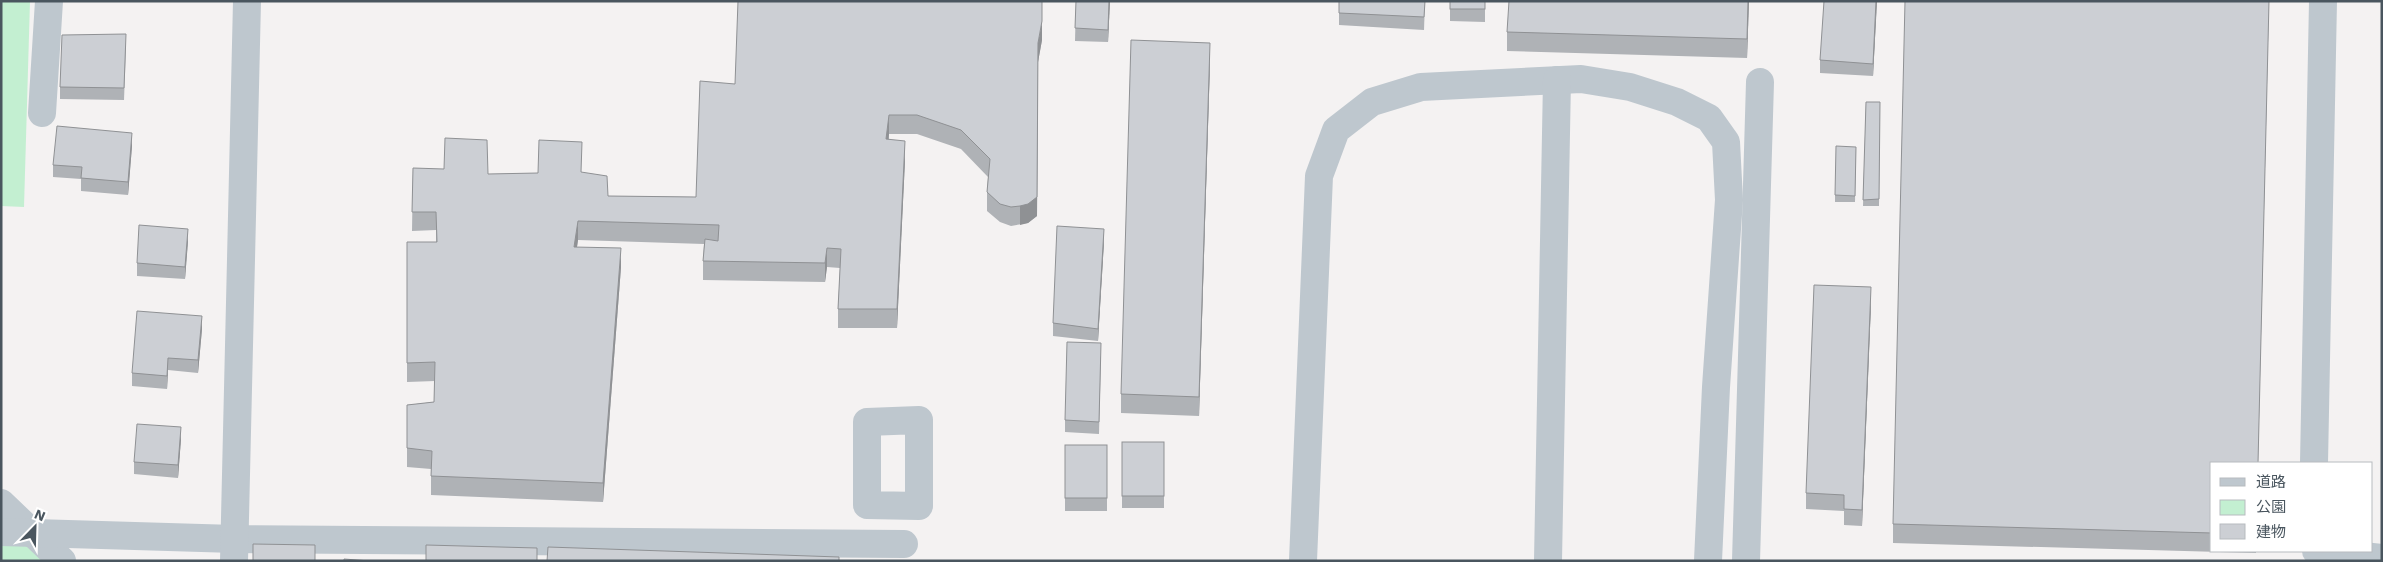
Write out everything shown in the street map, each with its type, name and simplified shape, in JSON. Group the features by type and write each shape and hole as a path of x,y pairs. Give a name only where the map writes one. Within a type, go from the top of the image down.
{"street":[{"path":"42,113 49,1"},
{"path":"234,550 247,1"},
{"path":"2314,462 2323,1"},
{"path":"1303,561 1319,176 1336,130 1372,102 1420,87 1581,79 1630,87 1677,102 1709,118 1726,142 1729,200 1716,386 1708,561"},
{"path":"1548,561 1557,80"},
{"path":"1746,561 1760,82"},
{"path":"1,503 62,561"},
{"path":"1,532 234,550 904,552 902,505"},
{"path":"2325,552 2382,558"}],"green space":[{"path":"1,1 30,1 24,207 1,206"},
{"path":"1,518 46,561 1,561"}],"building":[{"path":"738,1 1042,1 1042,21 1038,43 1037,197 1028,204 1020,206 1011,207 1000,204 987,192 990,159 961,130 917,115 889,115 886,139 905,141 897,309 838,309 841,249 827,248 825,263 703,261 705,239 718,241 719,225 578,221 574,247 621,248 603,483 431,476 432,451 407,448 407,405 434,402 435,362 407,363 407,242 437,242 436,212 412,212 413,168 444,169 445,138 487,140 488,174 538,173 539,140 582,142 581,172 607,176 608,196 696,197 700,81 735,84"},
{"path":"1076,1 1109,1 1108,30 1075,28"},
{"path":"1339,1 1425,1 1424,17 1339,13"},
{"path":"1450,1 1485,1 1485,9 1450,9"},
{"path":"1509,1 1748,1 1747,39 1507,32"},
{"path":"1824,1 1876,1 1873,64 1820,60"},
{"path":"1905,1 2269,1 2258,462 2210,462 2210,533 1893,524"},
{"path":"126,34 124,88 60,87 62,35"},
{"path":"1131,40 1210,43 1199,397 1121,394"},
{"path":"1866,102 1880,102 1879,199 1863,200"},
{"path":"57,126 132,133 128,182 81,178 82,167 53,165"},
{"path":"1836,146 1856,147 1855,196 1835,195"},
{"path":"139,225 188,229 185,267 137,263"},
{"path":"1057,226 1104,229 1098,329 1053,323"},
{"path":"1814,285 1871,287 1862,510 1844,509 1844,495 1806,493"},
{"path":"137,311 202,316 198,360 168,358 167,376 132,373"},
{"path":"1067,342 1101,343 1099,422 1065,420"},
{"path":"137,424 181,427 178,465 134,462"},
{"path":"1122,442 1164,442 1164,496 1122,496"},
{"path":"1065,445 1107,445 1107,498 1065,498"},
{"path":"253,544 315,545 315,561 253,561"},
{"path":"426,545 537,548 537,561 426,561"},
{"path":"548,547 839,557 839,561 547,561"},
{"path":"344,559 370,561 344,561"}]}
